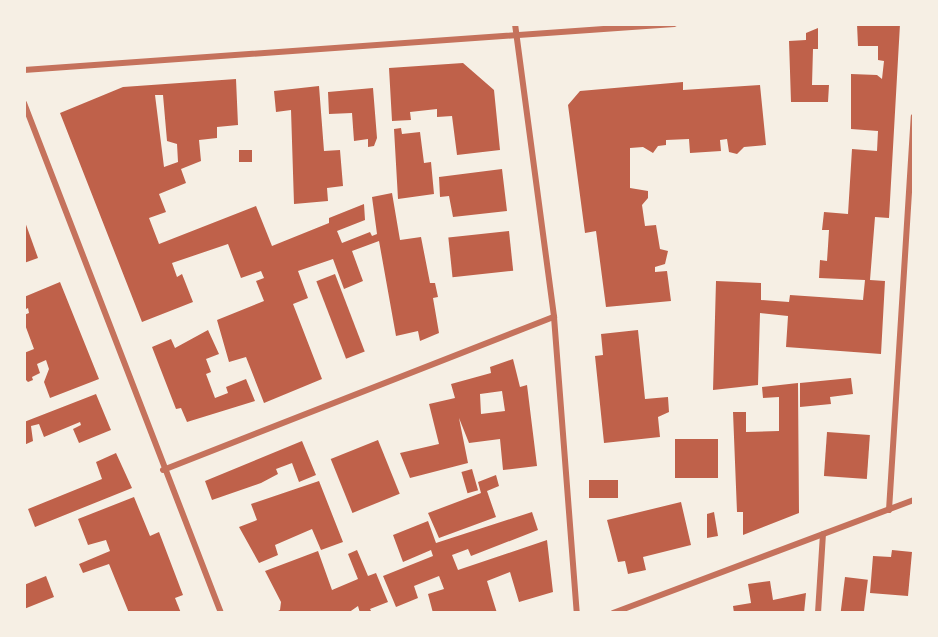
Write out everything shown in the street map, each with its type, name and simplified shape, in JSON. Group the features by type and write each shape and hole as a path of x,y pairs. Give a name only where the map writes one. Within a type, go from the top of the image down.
{"street":[{"path":"515,24 554,317 577,613"},
{"path":"24,69 674,24"},
{"path":"24,103 163,470 221,613"},
{"path":"889,510 914,117"},
{"path":"163,470 554,317"},
{"path":"613,613 914,500"},
{"path":"818,613 823,534"}],"building":[{"path":"857,24 900,24 889,218 875,217 870,280 885,281 881,354 786,347 788,316 760,313 758,385 713,390 716,281 761,283 761,300 789,302 790,295 863,300 865,280 819,278 820,260 827,261 829,230 822,230 824,212 848,214 852,149 877,151 878,131 851,129 851,74 877,75 882,79 884,61 878,60 878,46 858,46"},
{"path":"818,28 818,49 813,49 812,85 829,85 828,102 791,102 789,41 806,40 806,33"},
{"path":"463,63 494,90 500,150 457,155 452,116 437,117 437,109 410,112 411,120 392,121 389,68"},
{"path":"236,79 238,125 217,127 217,138 199,140 201,161 181,169 186,183 159,194 166,212 149,218 159,244 256,206 272,246 329,223 329,218 364,204 365,220 337,231 342,243 370,232 372,236 377,234 372,197 392,193 400,240 421,237 430,283 435,283 438,297 433,298 439,333 420,341 418,331 396,336 379,241 352,251 363,281 344,289 333,259 298,271 308,298 293,304 322,379 264,403 246,357 229,362 217,320 264,301 256,281 264,278 261,271 241,278 228,244 172,263 177,277 182,274 193,302 142,322 60,113 123,87","holes":["155,95 163,95 167,141 177,144 178,162 164,167"]},
{"path":"683,82 683,90 760,85 766,145 744,147 737,154 729,152 727,139 720,140 721,151 690,153 689,139 666,140 666,145 658,146 653,153 643,147 630,148 630,188 648,191 648,198 642,205 645,226 656,225 660,249 668,251 665,264 655,267 655,272 667,271 671,301 606,307 596,231 585,233 568,105 580,91"},
{"path":"319,86 324,151 340,150 343,186 327,188 328,201 294,204 291,110 276,112 274,91"},
{"path":"373,88 377,138 374,146 368,147 368,139 354,141 352,113 329,114 328,92"},
{"path":"401,128 402,134 420,132 424,163 431,162 434,194 398,199 394,129"},
{"path":"239,150 252,150 252,162 239,162"},
{"path":"502,169 507,211 453,217 449,196 440,197 439,177"},
{"path":"24,219 38,258 24,263"},
{"path":"509,231 513,271 453,277 448,237"},
{"path":"335,274 365,351 346,359 316,281"},
{"path":"60,282 99,379 50,398 44,382 49,369 46,360 37,364 40,373 32,377 33,380 28,382 24,378 24,353 34,349 24,322 24,315 29,313 28,308 24,310 24,297"},
{"path":"208,330 219,354 206,359 211,372 206,374 215,398 228,393 226,387 246,379 255,401 187,422 181,408 176,409 152,347 171,339 175,348"},
{"path":"638,330 645,399 668,397 669,412 658,417 660,437 604,443 595,356 603,355 601,334"},
{"path":"513,359 520,387 527,385 537,466 503,470 500,439 469,443 459,418 468,463 410,478 400,453 439,444 429,404 455,398 451,384 491,373 490,367","holes":["502,391 505,411 481,414 480,394"]},
{"path":"851,378 853,394 830,397 831,404 800,407 800,383"},
{"path":"798,383 799,513 743,535 743,512 737,512 733,412 746,412 746,432 779,431 779,397 763,398 762,387"},
{"path":"96,394 111,430 79,443 73,429 81,425 80,422 44,437 39,424 31,426 33,441 24,445 24,422"},
{"path":"827,432 870,435 867,479 824,476"},
{"path":"675,439 718,439 718,478 675,478"},
{"path":"378,440 400,494 352,513 331,459"},
{"path":"302,441 316,475 299,482 292,463 276,469 278,474 261,483 212,500 205,481"},
{"path":"116,453 132,488 35,527 28,509 102,479 96,462"},
{"path":"472,469 478,490 467,493 461,472"},
{"path":"496,475 499,486 487,491 496,517 439,538 428,513 481,493 478,482"},
{"path":"589,480 618,480 618,498 589,498"},
{"path":"319,481 343,542 321,550 312,529 275,545 278,555 259,563 239,527 257,520 251,504"},
{"path":"134,497 150,536 159,532 183,595 175,598 181,613 129,613 109,564 83,573 79,564 110,551 106,540 88,545 78,519"},
{"path":"681,502 691,545 643,557 646,570 628,574 625,561 618,562 607,520"},
{"path":"532,512 538,530 471,556 468,549 452,555 458,570 547,540 553,592 519,602 510,572 487,581 497,613 433,613 428,594 444,589 439,576 414,586 418,598 396,607 383,576 433,556 431,550 403,562 393,535 428,521 436,543"},
{"path":"714,512 718,536 707,538 707,514"},
{"path":"357,550 368,576 376,573 388,602 370,609 372,613 360,613 358,606 348,613 274,613 280,610 281,602 265,571 318,551 332,590 358,579 348,554"},
{"path":"892,550 912,552 908,596 870,593 873,556 891,557"},
{"path":"46,576 54,597 24,609 24,585"},
{"path":"845,577 868,580 864,613 841,613"},
{"path":"770,581 773,600 806,593 804,613 734,613 733,606 751,603 748,584"}]}
